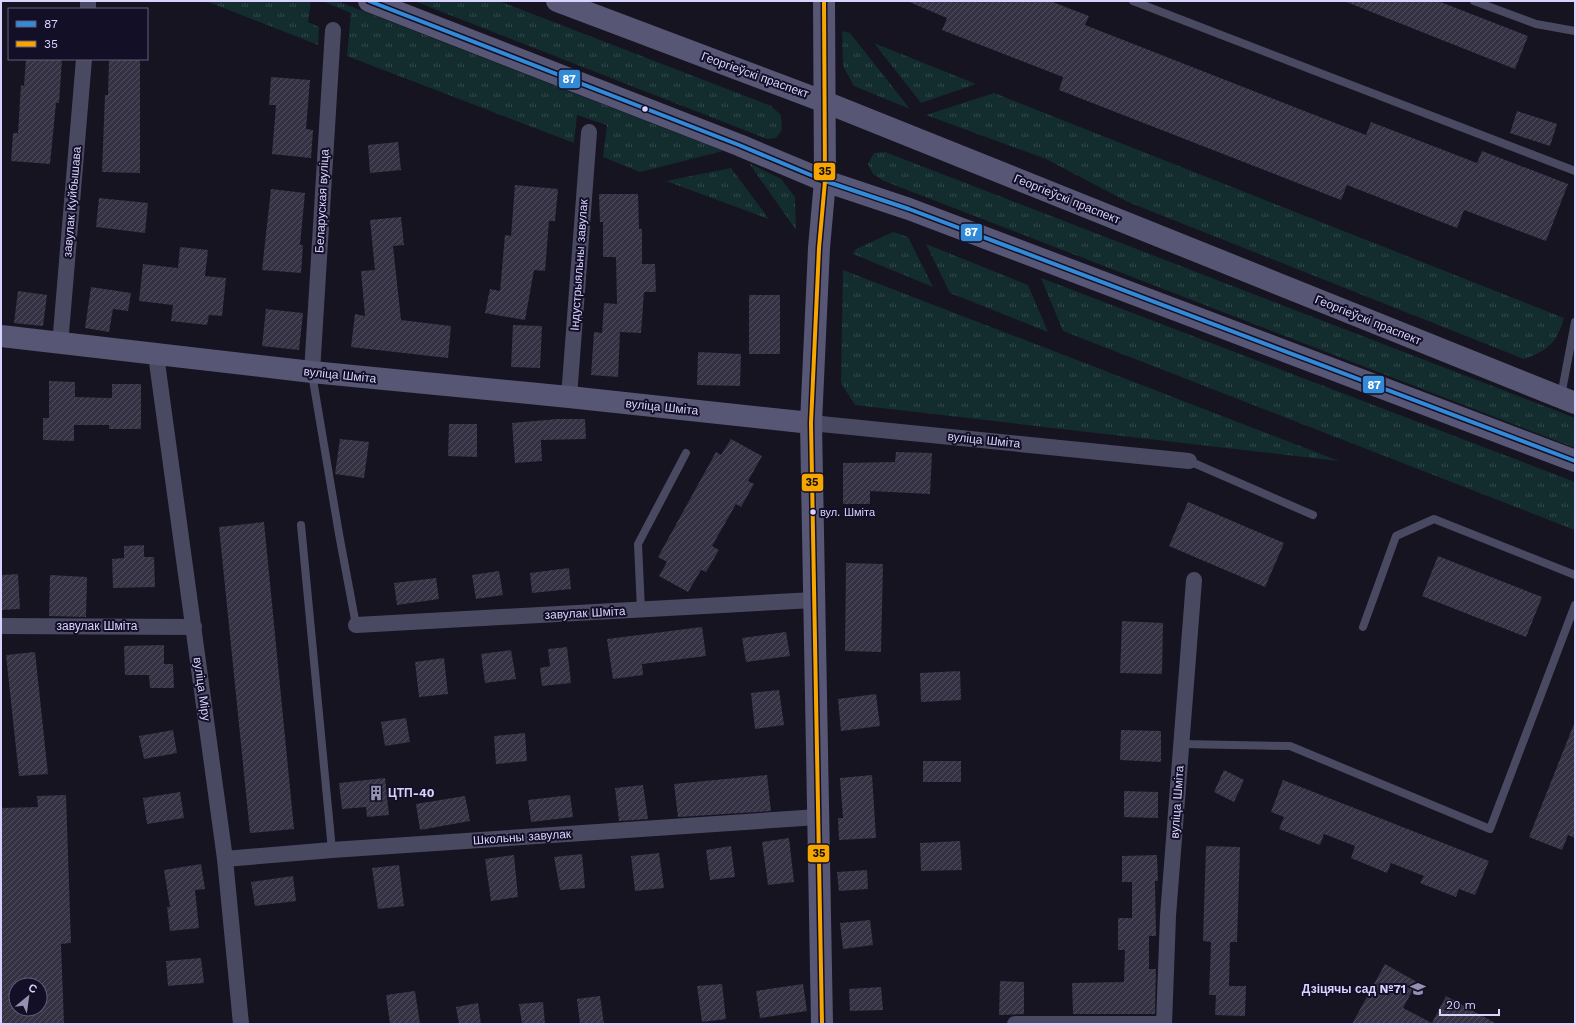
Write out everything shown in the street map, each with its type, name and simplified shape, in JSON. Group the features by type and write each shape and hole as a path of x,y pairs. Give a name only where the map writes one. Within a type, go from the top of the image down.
{"main road":[{"path":"369,1 739,145 825,181 917,212 1575,461"},
{"name":"Георгіеўскі праспект","path":"557,1 825,102 1568,400"},
{"path":"822,1024 811,423 825,181 824,1"},
{"name":"вуліца Шміта","path":"1,336 312,372 569,397 811,423"}],"street":[{"name":"Беларуская вуліца","path":"312,372 333,30"},
{"name":"завулак Куйбышава","path":"60,344 84,60"},
{"name":"Індустрыяльны завулак","path":"569,397 589,132"},
{"name":"вуліца Міру","path":"156,355 225,859 241,1024"},
{"name":"вуліца Шміта","path":"811,423 1189,461"},
{"name":"вуліца Шміта","path":"1164,1024 1168,916 1194,580"},
{"name":"завулак Шміта","path":"356,625 814,600"},
{"name":"завулак Шміта","path":"1,626 194,627"},
{"name":"Школьны завулак","path":"225,859 332,850 818,817"},
{"path":"1015,1024 1164,1024"}],"lane":[{"path":"1133,1 1575,170"},
{"path":"1474,1 1536,24 1575,31"},
{"path":"1568,400 1575,322"},
{"path":"312,372 356,625"},
{"path":"641,610 638,544 686,453"},
{"name":"вуліца Шміта","path":"1189,461 1313,515"},
{"path":"1363,627 1396,536 1434,519 1575,575"},
{"path":"300,525 332,850"},
{"path":"1181,744 1290,746 1490,829 1575,605"}],"green space":[{"path":"206,1 311,1 308,22 319,27 318,45"},
{"path":"322,1 337,1 723,151 640,172 603,157 607,125 577,115 574,143 347,56 351,13"},
{"path":"414,1 499,1 771,106 781,115 782,130 776,138 767,139"},
{"path":"842,31 850,33 910,109 854,86 843,66"},
{"path":"874,43 976,84 921,103"},
{"path":"994,93 1564,318 1561,326 1551,344 1533,356 1524,359 1128,202 1046,159 926,115"},
{"path":"885,152 1575,418 1575,448 884,181 873,174 868,164 874,153"},
{"path":"749,163 781,179 795,197 796,230"},
{"path":"731,168 769,219 666,181"},
{"path":"893,232 908,237 933,287 853,254 856,249"},
{"path":"926,244 1028,285 1048,332 950,293"},
{"path":"843,270 1339,461 855,405 841,383"},
{"path":"1041,278 1575,482 1575,530 1063,331"}],"building":[{"path":"907,1 1050,1 1089,16 1085,25 1366,135 1371,122 1477,163 1482,151 1568,184 1546,241 1464,210 1457,228 1347,185 1341,200 1059,90 1063,77 942,30 947,18"},
{"path":"1344,1 1438,1 1528,36 1515,69"},
{"path":"26,60 62,60 59,103 56,103 50,164 11,161 13,133 18,133 21,85 24,86"},
{"path":"109,60 140,60 140,173 102,172 105,95 108,95"},
{"path":"271,77 310,80 306,129 313,130 311,158 272,154 276,105 269,105"},
{"path":"1517,111 1557,124 1550,146 1510,133"},
{"path":"398,142 401,170 370,173 368,145"},
{"path":"515,185 558,189 555,221 549,221 545,271 534,270 525,320 485,313 490,289 500,291 505,235 511,236"},
{"path":"271,189 305,193 300,245 303,245 301,273 262,270"},
{"path":"599,194 638,194 639,229 642,229 642,264 655,264 656,292 644,292 641,333 620,332 618,377 591,375 594,332 602,333 604,303 617,304 616,257 603,257 603,222 600,222"},
{"path":"99,198 148,203 145,233 96,227"},
{"path":"401,217 404,245 393,246 401,320 451,326 448,358 351,347 355,314 365,316 361,271 375,270 370,220"},
{"path":"180,247 208,250 205,276 226,278 222,316 209,315 207,325 171,321 173,305 139,301 143,264 178,268"},
{"path":"91,287 131,293 128,311 113,309 109,332 85,328"},
{"path":"18,291 47,295 43,326 14,323"},
{"path":"749,295 780,295 780,354 749,354"},
{"path":"266,309 303,313 299,350 262,346"},
{"path":"513,325 542,326 540,368 511,367"},
{"path":"698,352 741,354 740,386 697,385"},
{"path":"49,381 75,382 75,397 112,398 112,384 141,384 141,429 109,429 109,425 74,425 74,441 43,440 43,418 49,418"},
{"path":"558,419 585,419 586,439 541,440 542,461 515,463 512,423"},
{"path":"449,424 477,424 477,457 448,456"},
{"path":"340,439 369,442 364,478 335,474"},
{"path":"731,439 762,456 748,481 754,484 741,507 736,504 712,546 719,550 706,572 701,570 688,592 659,576 667,562 658,557 716,452 721,455"},
{"path":"896,452 932,453 930,494 870,491 870,504 843,504 843,463 895,462"},
{"path":"1188,502 1284,543 1265,587 1169,546"},
{"path":"264,522 294,829 250,833 219,527"},
{"path":"144,545 144,557 154,557 155,587 113,588 112,559 124,558 124,546"},
{"path":"1438,556 1542,597 1526,637 1422,596"},
{"path":"846,563 883,564 881,652 845,651"},
{"path":"569,568 571,589 532,593 530,573"},
{"path":"499,571 503,595 476,599 472,575"},
{"path":"18,574 20,609 1,610 1,575"},
{"path":"50,575 87,577 86,617 49,616"},
{"path":"436,578 439,599 397,605 394,583"},
{"path":"1122,621 1163,623 1162,674 1120,673"},
{"path":"702,627 706,656 642,664 643,675 613,679 607,639"},
{"path":"786,632 790,656 746,662 742,638"},
{"path":"164,645 164,664 173,664 174,688 150,688 149,675 125,675 124,646"},
{"path":"567,647 571,683 542,686 540,668 550,666 548,649"},
{"path":"511,650 516,679 485,683 481,654"},
{"path":"35,652 48,774 19,776 6,655"},
{"path":"444,658 448,694 419,697 415,662"},
{"path":"960,671 961,700 921,702 920,673"},
{"path":"779,690 784,725 755,729 751,693"},
{"path":"876,694 880,726 841,731 838,699"},
{"path":"406,718 410,742 385,746 381,722"},
{"path":"1574,724 1575,838 1568,835 1562,850 1529,837"},
{"path":"173,730 177,753 144,759 139,736"},
{"path":"1121,730 1161,731 1161,762 1120,760"},
{"path":"525,733 527,761 496,764 494,736"},
{"path":"923,761 961,761 961,782 923,782"},
{"path":"1224,770 1244,780 1234,802 1214,792"},
{"path":"767,775 771,811 678,817 674,784"},
{"path":"872,775 876,838 839,840 838,818 843,818 840,778"},
{"path":"385,778 389,815 367,817 366,807 342,809 339,783"},
{"path":"1283,780 1489,861 1475,895 1459,889 1456,897 1420,883 1424,876 1391,863 1387,873 1351,858 1355,846 1324,834 1320,845 1279,829 1284,817 1271,812"},
{"path":"643,785 648,819 619,821 615,788"},
{"path":"1124,791 1158,792 1158,818 1124,817"},
{"path":"180,792 184,818 147,824 143,798"},
{"path":"66,795 71,943 61,944 64,1024 1,1024 1,808 38,807 37,796"},
{"path":"570,795 573,817 531,822 528,800"},
{"path":"465,796 470,821 420,830 416,804"},
{"path":"789,838 794,882 768,885 762,842"},
{"path":"960,841 962,870 921,871 920,843"},
{"path":"731,846 735,877 710,880 706,850"},
{"path":"1206,846 1240,847 1237,942 1230,942 1229,986 1246,986 1245,1016 1215,1015 1216,995 1209,995 1211,942 1203,941"},
{"path":"659,853 664,888 635,891 631,856"},
{"path":"582,854 585,888 560,890 554,857"},
{"path":"514,855 518,897 491,901 485,859"},
{"path":"1157,855 1158,881 1155,881 1156,936 1149,936 1149,969 1156,969 1155,1014 1073,1014 1072,983 1124,982 1125,950 1118,950 1118,918 1132,918 1132,882 1122,882 1122,856"},
{"path":"201,864 205,889 195,890 199,928 170,931 167,907 170,907 164,870"},
{"path":"399,865 404,906 378,909 372,868"},
{"path":"867,870 868,889 839,891 837,872"},
{"path":"293,876 296,901 255,906 251,882"},
{"path":"870,920 873,945 843,949 840,923"},
{"path":"201,958 204,983 168,986 166,961"},
{"path":"1385,964 1417,982 1403,1008 1432,1023 1446,996 1497,1024 1352,1024"},
{"path":"1000,981 1024,982 1024,1014 999,1015"},
{"path":"722,984 726,1019 702,1022 697,986"},
{"path":"803,984 807,1011 760,1018 756,991"},
{"path":"881,987 883,1010 850,1011 849,989"},
{"path":"415,991 420,1024 390,1024 386,995"},
{"path":"600,996 604,1024 580,1024 577,999"},
{"path":"543,1002 545,1024 522,1024 519,1004"},
{"path":"478,1003 481,1024 459,1024 456,1007"}],"transit line":[{"name":"87","path":"369,1 739,145 825,181 909,209 1575,461"},
{"name":"35","path":"822,1024 811,423 819,248 825,181 824,1"}],"place":[{"name":"вул. Шміта","path":"813,512"},
{"name":"ЦТП-40","path":"376,793"},
{"name":"Дзіцячы сад №71","path":"1418,989"}]}
